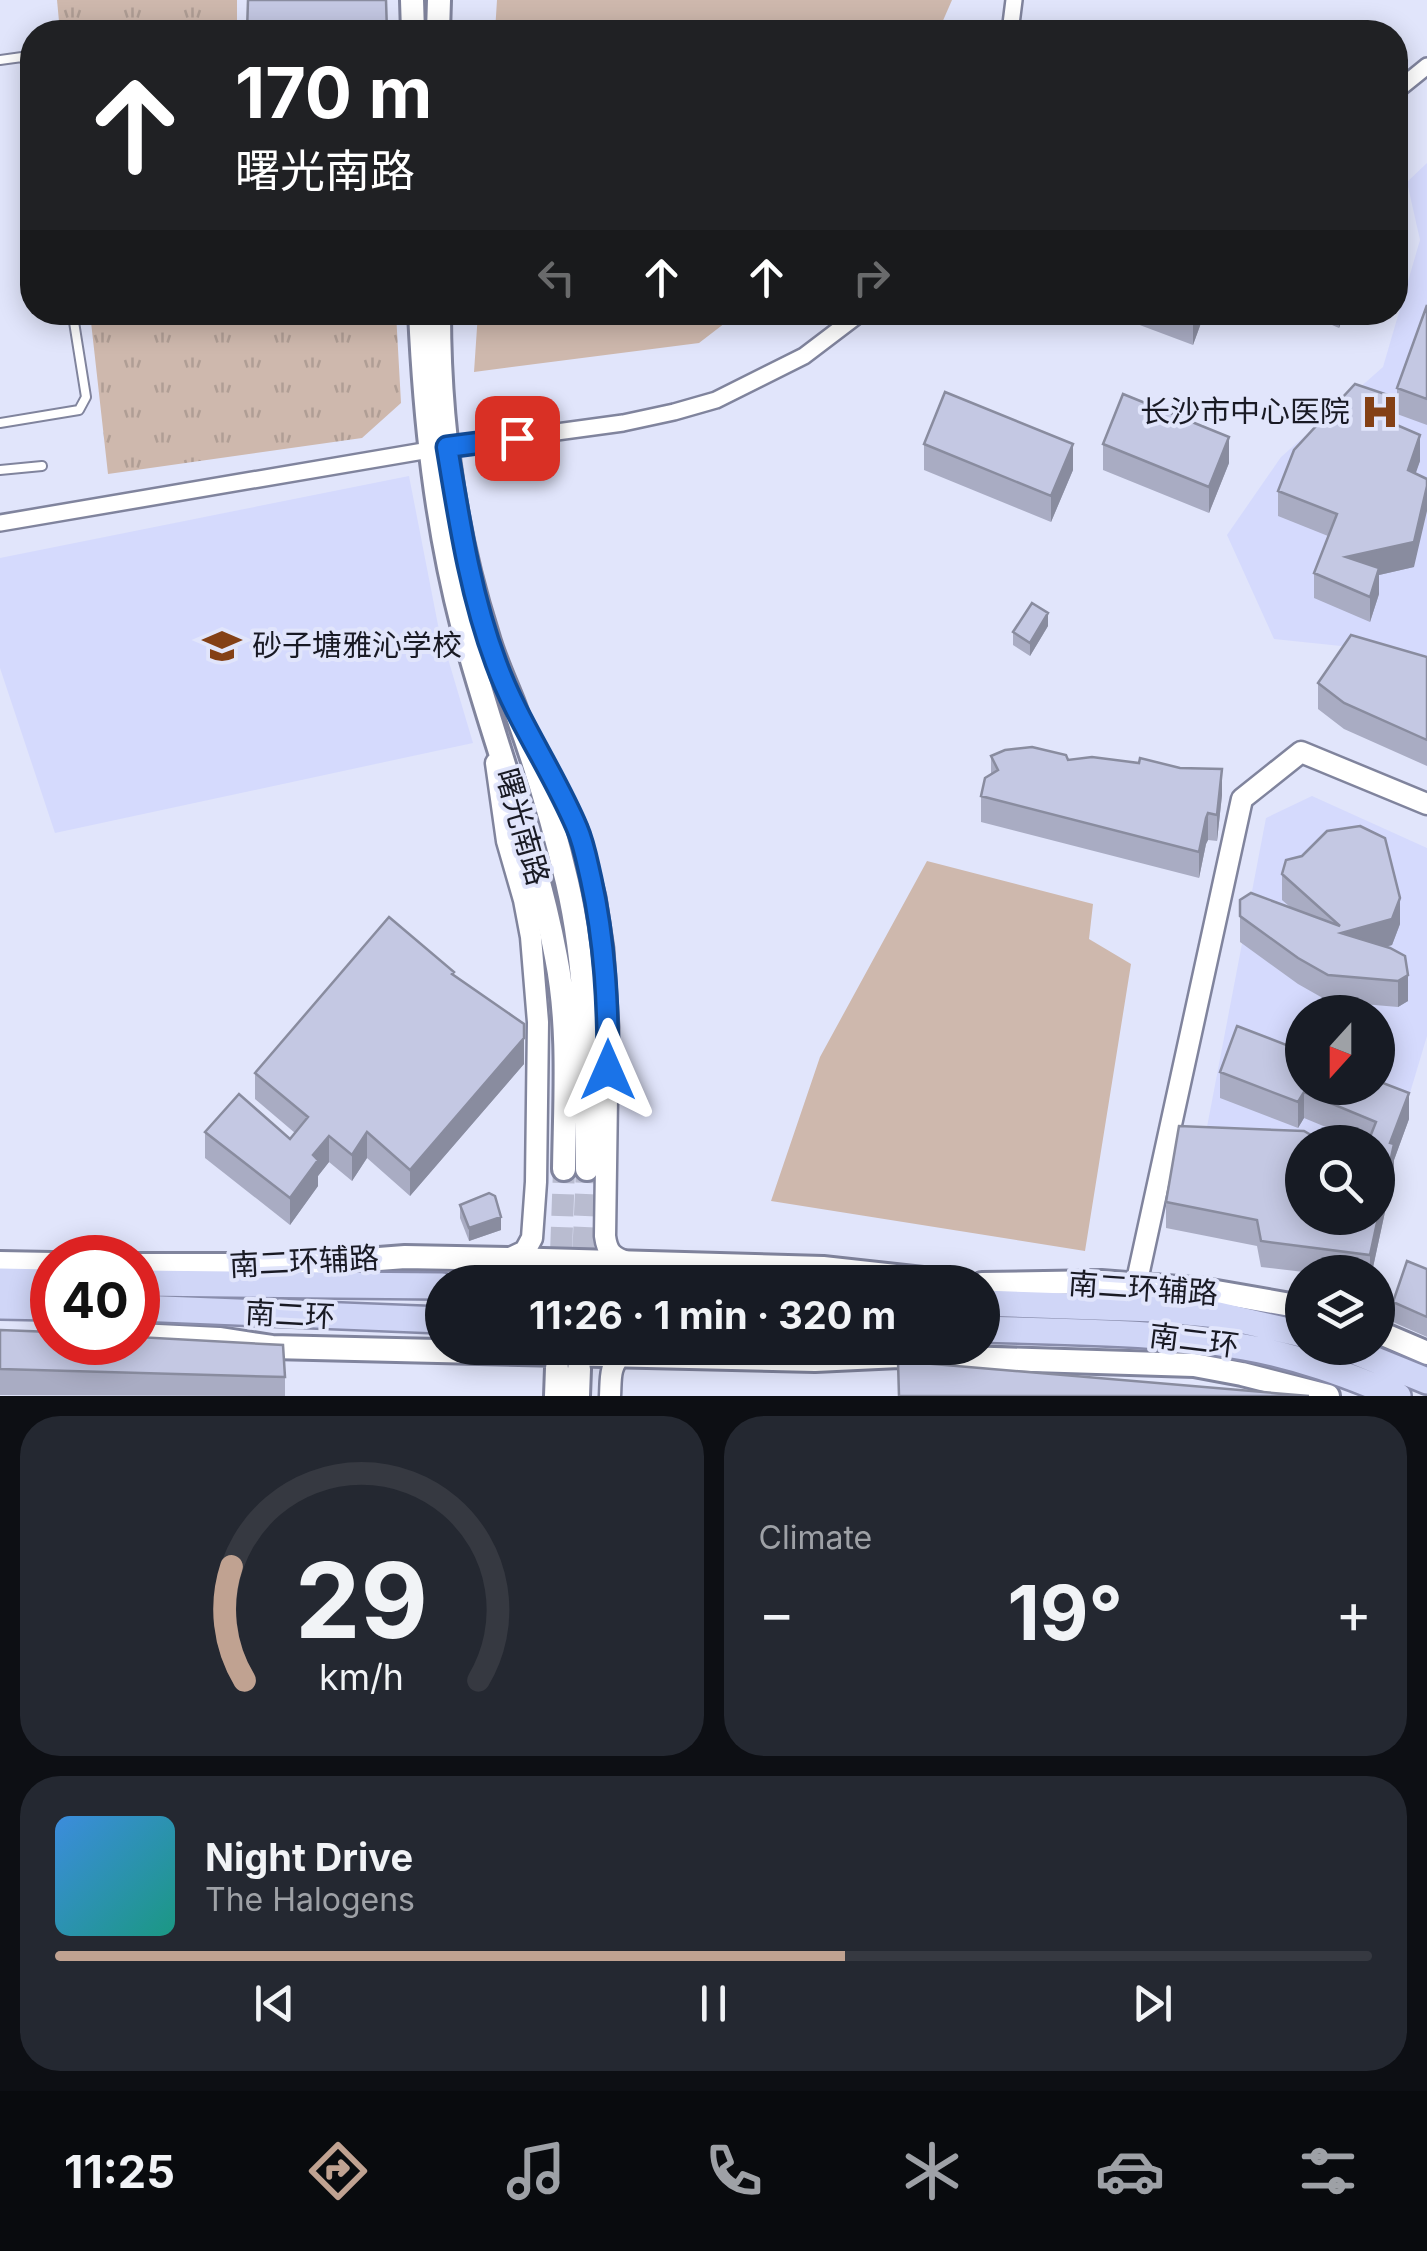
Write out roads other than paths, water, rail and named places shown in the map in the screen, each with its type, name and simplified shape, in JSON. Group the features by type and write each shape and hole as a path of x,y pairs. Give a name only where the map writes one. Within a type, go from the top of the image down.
{"highway":[{"path":"0,1281 30,1282"},
{"name":"南二环","path":"160,1283 425,1286"},
{"name":"南二环","path":"1000,1304 1155,1309 1218,1315 1285,1330"},
{"path":"0,1306 30,1307"},
{"name":"南二环","path":"160,1309 425,1319"},
{"name":"南二环","path":"1000,1330 1124,1333 1248,1347 1356,1378 1398,1396"},
{"path":"1388,1365 1427,1381"}],"main road":[{"name":"曙光南路","path":"422,325 449,568 557,959 576,1169 584,997 574,923 552,828 514,706 496,664 438,448 439,325"},
{"name":"南二环辅路","path":"160,1265 300,1265 405,1257 725,1265"},
{"path":"0,1263 30,1264"},
{"name":"南二环辅路","path":"1000,1284 1102,1282 1205,1290 1285,1304"},
{"path":"160,1336 425,1353"},
{"path":"1395,1339 1427,1352"},
{"path":"1000,1359 1194,1365 1328,1396"},
{"path":"556,1396 568,1369 578,1396"}],"street":[{"path":"0,523 438,448 623,423 716,400 804,356 845,325"},
{"path":"514,706 578,829 595,897 608,1027 605,1236 614,1258 627,1262"},
{"path":"488,711 508,841 531,937 538,1022 532,1238 525,1251 508,1259"},
{"path":"1136,1285 1242,799 1301,752 1427,804"},
{"path":"610,1396 616,1365"}],"lane":[{"path":"0,423 79,410 86,397 74,325"},
{"path":"0,470 42,466"}],"tunnel":[{"path":"561,1265 564,1169"},
{"path":"583,1265 587,1169"}],"place":[{"name":"长沙市中心医院","path":"1380,412"},
{"name":"砂子塘雅沁学校","path":"222,646"}]}
